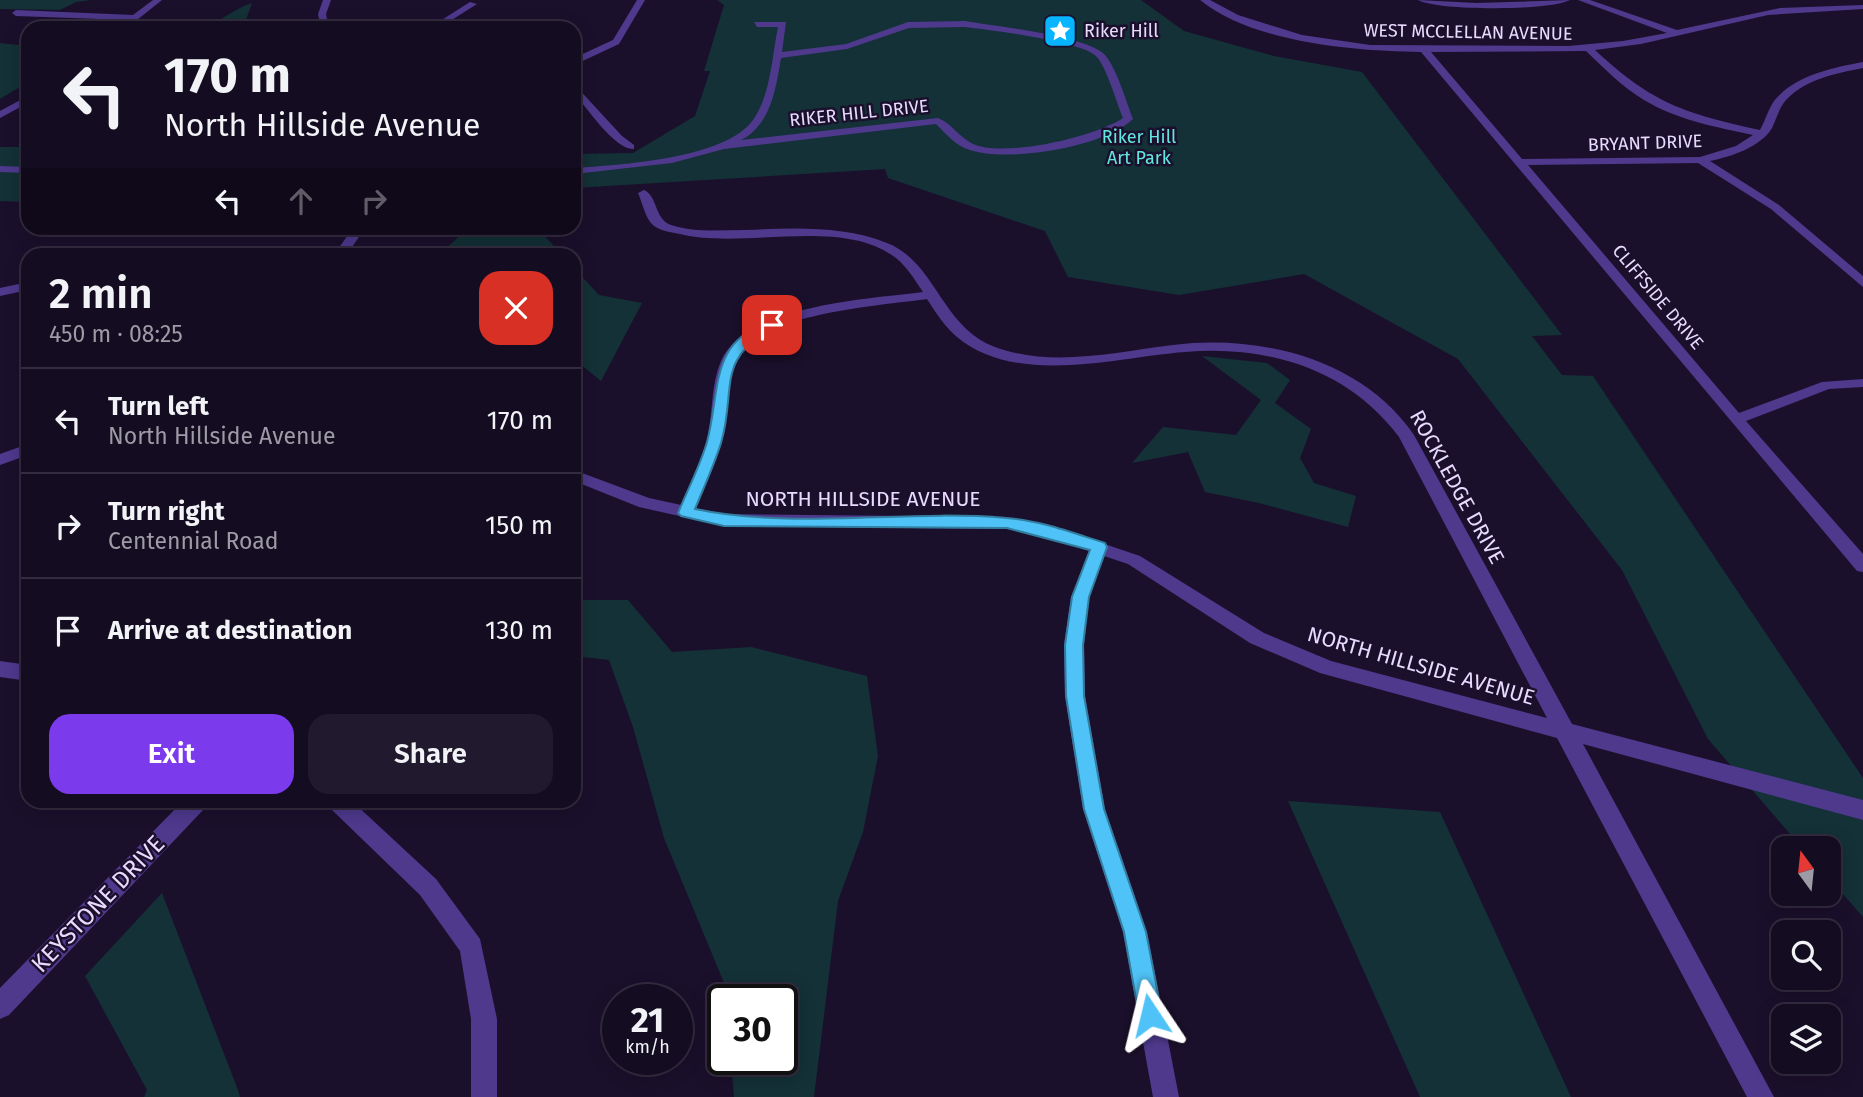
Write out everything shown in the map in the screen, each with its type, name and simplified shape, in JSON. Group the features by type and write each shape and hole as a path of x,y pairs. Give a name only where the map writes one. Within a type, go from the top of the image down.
{"street":[{"path":"130,21 158,0"},
{"path":"321,21 321,13 327,0"},
{"path":"581,59 616,42 641,0"},
{"name":"WEST MCCLELLAN AVENUE","path":"1204,0 1236,17 1299,37 1360,47 1425,51 1548,51 1588,48 1676,33 1787,9 1863,7"},
{"path":"1422,0 1499,6 1566,0"},
{"path":"1582,0 1676,33"},
{"path":"445,21 473,4"},
{"path":"16,13 133,18"},
{"name":"RIKER HILL DRIVE","path":"581,170 686,157 738,138 755,124 763,110 783,24 757,24"},
{"name":"RIKER HILL DRIVE","path":"721,146 938,121 966,145 978,150 998,150 1073,143 1099,136 1121,126 1128,119 1107,75 1102,57 1093,49 1043,36 965,24 908,25 847,46 776,56"},
{"path":"1588,48 1632,88 1661,105 1698,119 1762,134 1768,129 1776,106 1798,86 1826,74 1863,65"},
{"name":"CLIFFSIDE DRIVE","path":"1425,51 1863,566"},
{"path":"581,95 618,138 630,146"},
{"path":"0,115 21,104"},
{"name":"BRYANT DRIVE","path":"1518,162 1644,163 1700,160 1740,148 1762,134"},
{"path":"1700,160 1774,207 1863,283"},
{"path":"0,169 21,170"},
{"name":"ROCKLEDGE DRIVE","path":"644,193 654,220 680,232 698,235 835,235 879,244 901,257 956,331 971,344 1034,361 1102,360 1193,347 1238,348 1306,362 1360,388 1391,415 1406,435 1761,1097"},
{"path":"0,292 21,288"},
{"path":"686,513 714,441 725,371 736,348 753,334 795,318 930,295"},
{"path":"1736,419 1828,386 1863,383"},
{"path":"0,460 21,452"},
{"name":"NORTH HILLSIDE AVENUE","path":"581,478 625,497 724,520 791,523 1007,523 1051,532 1134,559 1257,638 1327,668 1863,810"},
{"path":"1099,547 1080,597 1074,645 1075,696 1094,809 1135,932 1166,1097"},
{"path":"0,669 21,672"},
{"name":"KEYSTONE DRIVE","path":"0,1006 190,808"},
{"path":"345,808 428,887 471,947 484,1019 484,1097"}],"green space":[{"path":"0,0 91,0 76,2 60,10 0,9"},
{"name":"Riker Hill Art Park","path":"717,0 1141,0 1184,31 1274,56 1362,72 1562,335 1532,336 1562,375 1593,376 1863,778 1863,917 1841,892 1841,836 1792,836 1708,739 1622,570 1458,359 1304,274 1179,295 1068,277 1045,231 888,178 885,169 581,188 581,154 633,153 695,116 710,71 704,71 724,5"},
{"path":"252,3 246,21 218,21"},
{"path":"0,43 21,45 21,86 0,99"},
{"path":"0,147 21,147 21,202 0,201"},
{"path":"460,235 544,235 556,248 447,248"},
{"path":"581,276 599,295 642,303 601,381 581,365"},
{"path":"1202,356 1267,363 1290,380 1275,403 1311,429 1300,458 1314,483 1356,496 1348,527 1259,503 1205,492 1188,452 1132,463 1163,427 1236,435 1261,400"},
{"path":"581,600 628,600 672,652 751,647 867,676 878,756 863,832 838,901 814,1097 734,1097 732,1075 798,1075 798,984 725,984 664,838 633,727 609,660 581,657"},
{"path":"1288,801 1440,812 1571,1097 1420,1097"},
{"path":"162,893 240,1097 144,1097 147,1090 85,976"}],"place":[{"name":"Riker Hill","path":"1060,31"}],"route":[{"path":"772,325 753,334 736,348 725,371 714,441 686,513 724,520 791,523 1007,523 1051,532 1099,547 1080,597 1074,645 1075,696 1094,809 1135,932 1150,1015"}]}
